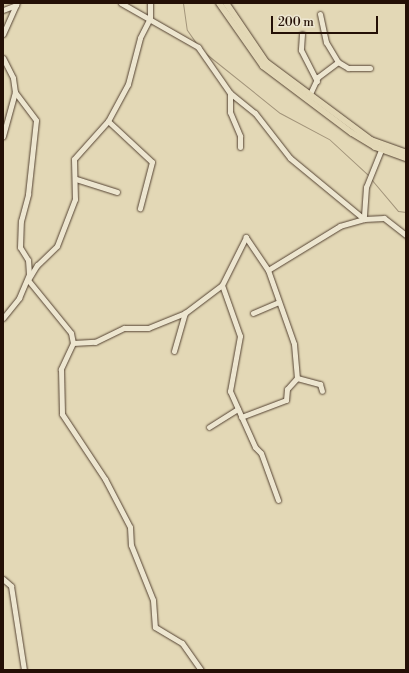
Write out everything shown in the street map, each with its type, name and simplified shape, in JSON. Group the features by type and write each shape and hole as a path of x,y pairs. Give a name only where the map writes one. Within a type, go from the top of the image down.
{"main road":[{"path":"219,3 263,66 352,133 381,150 406,158"},
{"path":"226,3 266,62 309,96 371,140 406,153"}],"street":[{"path":"121,3 150,18 166,32 198,47 230,93 255,113 290,158 364,219"},
{"path":"3,318 19,298 29,274 58,246 75,199 76,179 74,159 108,121 128,84 140,38 150,18 150,3"},
{"path":"3,10 16,4"},
{"path":"3,34 16,4"},
{"path":"320,14 326,42 338,62 348,68 370,68"},
{"path":"302,34 301,50 316,81"},
{"path":"3,58 13,78 15,92 3,136"},
{"path":"309,96 316,81 338,62"},
{"path":"15,92 36,120 28,194 21,221 20,247 28,260 28,280 71,333 73,343 61,369 62,414 105,479 130,527 131,545 153,600 155,627 182,643 201,670"},
{"path":"230,93 230,112 240,136 240,147"},
{"path":"108,121 152,162 140,208"},
{"path":"364,219 366,187 372,168 381,150"},
{"path":"76,179 117,192"},
{"path":"268,270 340,226 364,219 384,218 406,235"},
{"path":"73,343 95,342 124,328 148,328 185,313 222,285 246,237 268,270 294,344 297,378 287,389 286,400 241,417"},
{"path":"222,285 240,336 230,391 255,448 261,453 278,500"},
{"path":"253,313 279,302"},
{"path":"174,351 185,313"},
{"path":"297,378 320,384 322,391"},
{"path":"209,427 238,410"},
{"path":"3,579 11,586 24,670"}],"waterway":[{"path":"183,3 187,30 196,43"},
{"path":"205,53 280,113 329,139 368,175"},
{"path":"371,179 398,211 406,212"}]}
